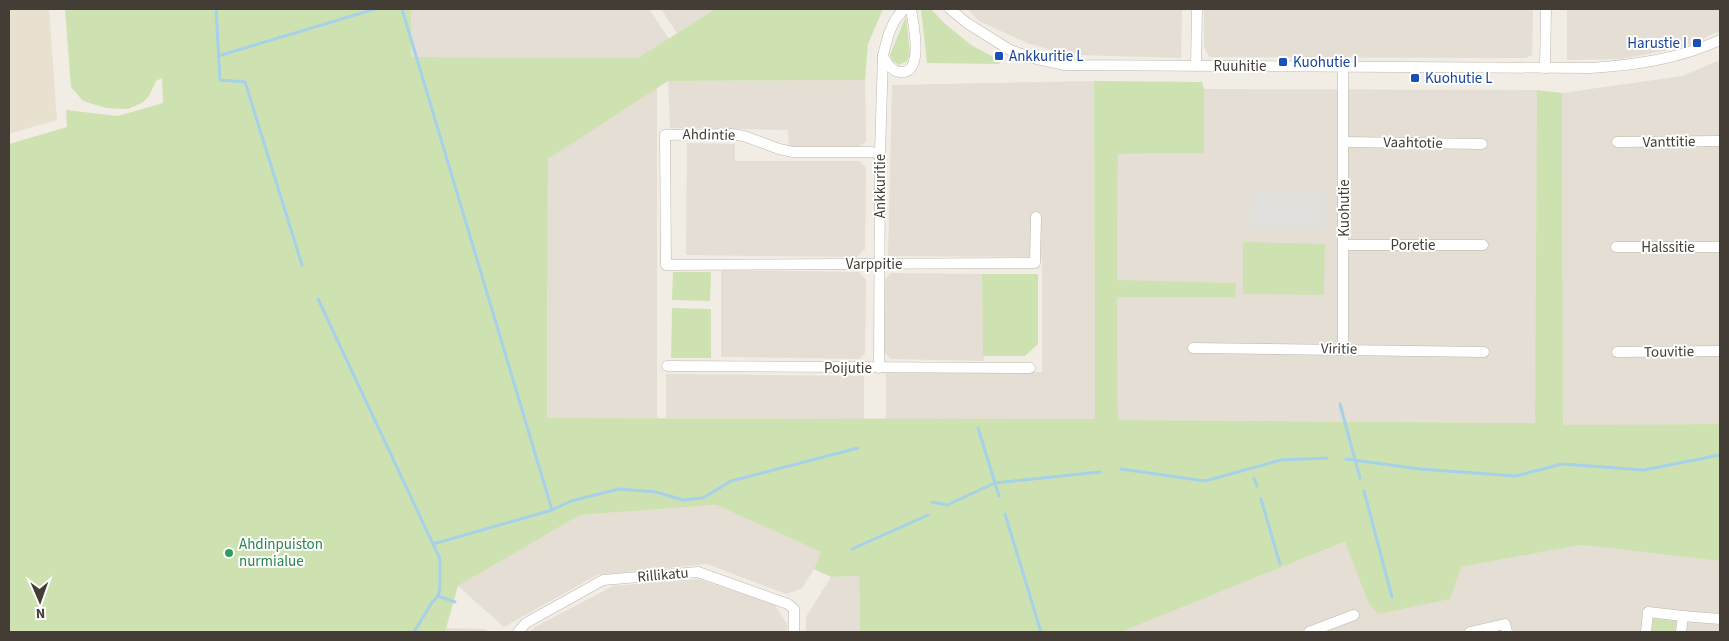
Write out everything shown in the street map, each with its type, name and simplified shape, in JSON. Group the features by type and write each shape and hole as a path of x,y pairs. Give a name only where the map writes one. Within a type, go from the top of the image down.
{"street":[{"name":"Ankkuritie","path":"879,368 880,153 883,55 889,33 895,20 904,9"},
{"path":"883,55 887,64 901,72 909,70 914,63 916,43 911,9"},
{"name":"Ruuhitie","path":"950,9 967,23 1010,50 1037,60 1065,65 1590,68 1650,62 1684,54 1720,40"},
{"path":"1196,66 1197,9"},
{"path":"1545,68 1546,9"},
{"name":"Kuohutie","path":"1343,66 1343,349"},
{"name":"Ahdintie","path":"666,265 664,135 731,134 744,136 793,152 880,153"},
{"name":"Vanttitie","path":"1617,142 1720,141"},
{"name":"Vaahtotie","path":"1344,142 1482,144"},
{"name":"Varppitie","path":"666,265 1035,264 1036,217"},
{"name":"Poretie","path":"1344,245 1483,245"},
{"name":"Halssitie","path":"1616,247 1720,247"},
{"name":"Viritie","path":"1193,348 1484,352"},
{"name":"Touvitie","path":"1617,352 1720,351"},
{"name":"Poijutie","path":"666,366 1030,368"},
{"name":"Rillikatu","path":"518,632 526,623 603,580 698,572 788,604 794,609 794,632"},
{"path":"1646,632 1648,612 1720,619"},
{"path":"1309,632 1354,615"},
{"path":"1681,632 1683,616"},
{"path":"1470,632 1505,624 1506,632"}],"shaded area":[{"path":"9,9 49,9 57,120 9,134"},
{"path":"411,9 649,9 669,39 639,58 410,57"},
{"path":"661,9 715,9 677,33"},
{"path":"967,9 1182,9 1181,58 1081,55 1051,50 1027,43 979,21"},
{"path":"1204,9 1533,9 1532,55 1526,58 1209,57 1204,47"},
{"path":"1567,9 1720,9 1720,31 1684,47 1621,59 1567,60"},
{"path":"1720,60 1720,424 1563,426 1562,93 1682,76"},
{"path":"865,80 866,142 858,147 789,147 788,130 670,128 668,81"},
{"path":"1094,81 1095,419 886,419 886,373 1042,372 1042,257 888,256 892,85"},
{"path":"657,87 657,418 547,418 548,159"},
{"path":"1204,89 1537,90 1536,423 1118,420 1117,297 1235,297 1235,283 1117,281 1118,154 1204,153"},
{"path":"687,143 735,144 735,161 859,161 866,168 865,249 857,257 686,255"},
{"path":"1251,192 1325,193 1325,228 1250,228"},
{"path":"721,270 859,272 866,280 865,353 859,359 721,357"},
{"path":"891,273 982,274 984,361 891,359 884,352 885,280"},
{"path":"666,374 864,376 864,419 666,418"},
{"path":"716,505 821,552 814,569 801,589 786,594 707,564 597,575 504,627 458,586 580,515"},
{"path":"1346,542 1369,604 1461,567 1581,545 1720,561 1720,632 1121,632"},
{"path":"859,576 860,632 806,632 806,617 831,577"},
{"path":"698,579 774,604 787,624 787,632 529,632 535,627 613,586"},
{"path":"446,628 485,629 490,632 445,632"}],"green space":[{"path":"65,9 411,9 411,57 638,58 715,9 883,9 868,44 865,80 668,81 548,159 547,418 1095,419 1094,81 1202,82 1204,89 1204,153 1118,154 1117,280 1236,283 1235,297 1117,297 1118,420 1535,423 1537,90 1562,93 1563,425 1720,424 1720,561 1581,545 1461,567 1450,599 1378,614 1369,604 1345,542 1121,632 860,632 859,576 831,577 814,569 821,552 716,505 580,515 458,586 445,632 9,632 9,144 67,127 66,110 118,116 163,103 162,78 156,81 149,96 142,103 128,109 106,108 83,101 71,87"},
{"path":"931,9 943,22 971,45 1001,61 999,64 927,63 921,10"},
{"path":"906,16 910,54 907,61 899,65 893,61 890,55"},
{"path":"1243,242 1325,244 1324,295 1243,294"},
{"path":"673,272 711,272 710,301 672,300"},
{"path":"982,274 1038,274 1038,344 1025,356 983,356"},
{"path":"672,308 711,309 711,358 671,358"},
{"path":"1653,619 1676,621 1675,632 1652,632"}],"waterway":[{"path":"216,9 220,80 245,82 302,265"},
{"path":"218,56 375,9"},
{"path":"402,9 552,510"},
{"path":"318,299 440,559 440,589 438,596 414,632"},
{"path":"1340,404 1360,478"},
{"path":"978,428 999,496"},
{"path":"433,544 552,510 571,501 619,489 656,492 683,500 703,498 731,481 858,448"},
{"path":"1346,459 1420,469 1516,476 1562,464 1644,470 1720,455"},
{"path":"1121,469 1205,481 1281,460 1327,458"},
{"path":"932,502 947,505 995,483 1100,472"},
{"path":"1254,478 1257,486"},
{"path":"1364,491 1392,597"},
{"path":"1261,499 1280,564"},
{"path":"1005,514 1041,632"},
{"path":"852,549 928,515"},
{"path":"438,596 455,602"}],"place":[{"name":"Harustie I","path":"1697,43"},
{"name":"Ankkuritie L","path":"999,56"},
{"name":"Kuohutie I","path":"1283,62"},
{"name":"Kuohutie L","path":"1415,78"},
{"name":"Ahdinpuiston nurmialue","path":"229,553"}]}
